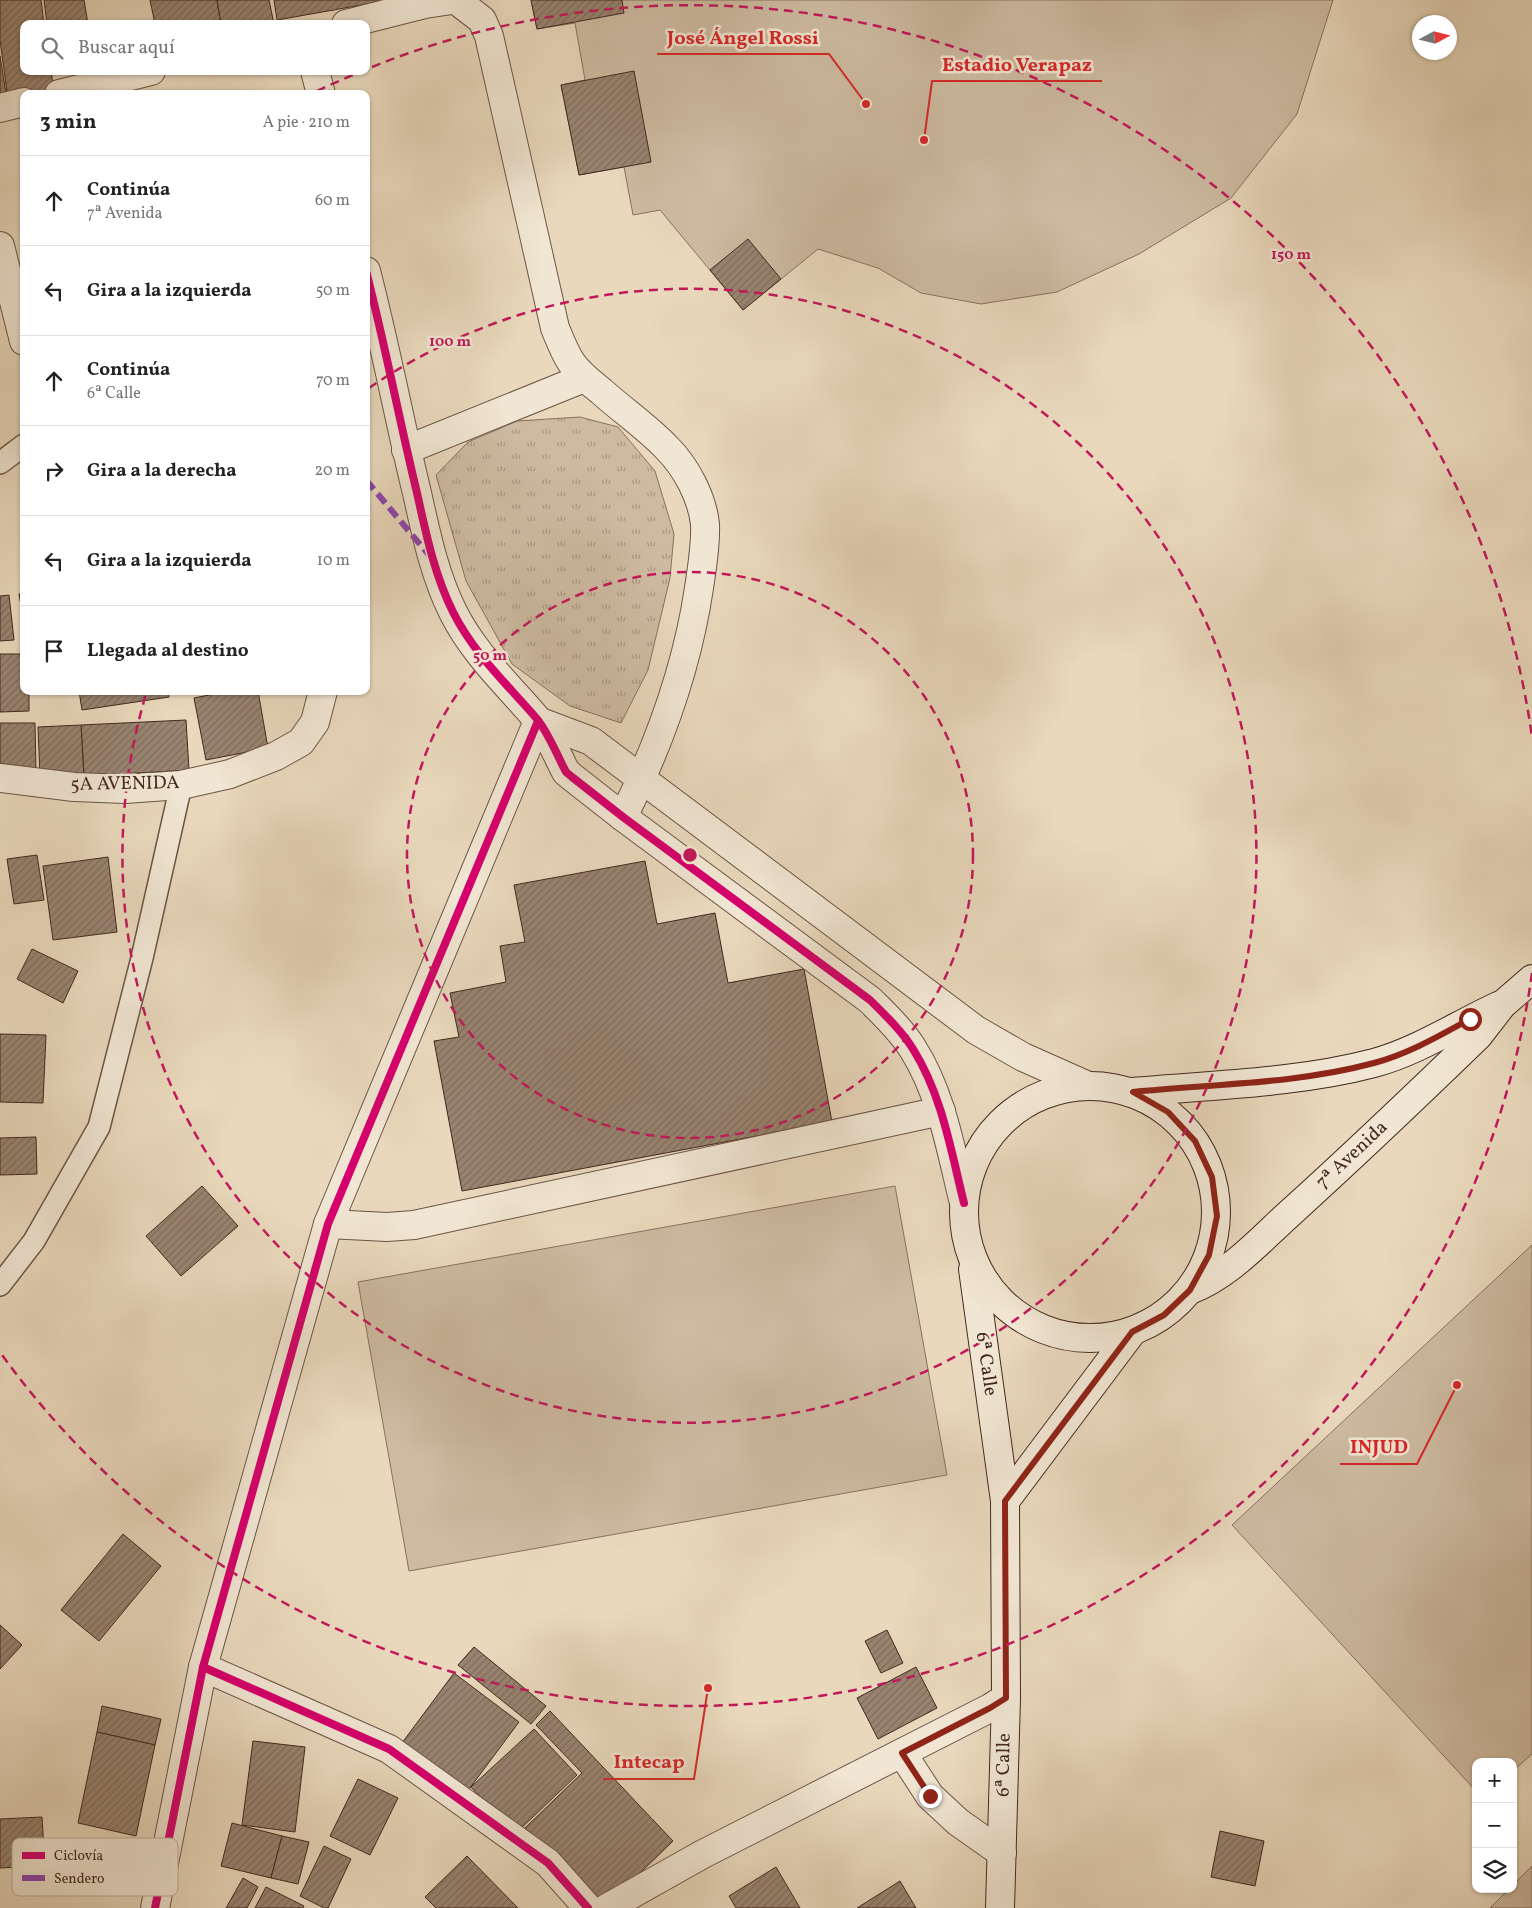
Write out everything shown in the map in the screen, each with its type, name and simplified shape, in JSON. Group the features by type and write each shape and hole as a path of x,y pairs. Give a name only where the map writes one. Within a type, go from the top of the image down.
{"street":[{"path":"362,20 426,4 452,0"},
{"path":"456,0 482,20 489,36 555,328 568,358 584,378 668,448 683,468 698,495 704,523 705,549 695,617 679,683 642,778 623,817"},
{"path":"75,90 135,75"},
{"path":"316,75 320,90"},
{"path":"0,108 20,103"},
{"path":"0,246 20,325"},
{"path":"370,302 374,332 406,450 432,558 453,611 472,645 538,721 566,772 623,817 870,1000 894,1025 913,1049 929,1079 941,1111 964,1203"},
{"path":"406,450 584,378"},
{"name":"5A AVENIDA","path":"0,778 83,787 125,788 181,785 230,774 276,756 301,742 315,722 322,695"},
{"path":"538,721 591,740 976,1030 1023,1057 1086,1085"},
{"path":"169,1838 203,1667 328,1224 538,721"},
{"name":"7ª Avenida","path":"1190,1290 1208,1282 1224,1271 1302,1202 1478,1036 1502,1005 1532,979"},
{"name":"7ª Avenida","path":"1133,1092 1306,1077 1375,1063 1415,1048 1470,1019 1502,1005"},
{"path":"1086,1085 1110,1086 1133,1092 1168,1112 1175,1119 1195,1141 1212,1177 1217,1216 1209,1255 1190,1290 1164,1315 1132,1332 1101,1339 1068,1337 1037,1328 1010,1310 987,1286 972,1257 964,1231 964,1203 971,1167 989,1134 1016,1108 1049,1092 1086,1085"},
{"path":"328,1224 387,1227 414,1225 941,1111"},
{"name":"6ª Calle","path":"972,1257 1005,1501 1006,1698 1000,1908"},
{"path":"1005,1501 1132,1332"},
{"path":"203,1667 389,1749 548,1863 588,1908"},
{"path":"607,1908 703,1854 990,1708 1006,1698"},
{"path":"902,1753 930,1796 958,1822 1002,1853"}],"lane":[{"path":"0,463 20,448"},
{"path":"0,1285 34,1241 99,1127 142,958 181,785"}],"green space":[{"path":"531,0 1333,0 1297,114 1231,198 1139,254 1057,292 981,304 921,293 878,268 818,249 743,310 660,210 633,215 624,167 579,175 561,85 585,80 575,23 537,29"},
{"path":"580,417 618,427 655,471 674,534 670,578 648,670 621,723 570,706 512,664 466,581 436,475 468,442 517,421"},
{"path":"895,1186 947,1475 409,1571 358,1282"},
{"path":"1532,1245 1532,1754 1517,1767 1517,1758 1472,1758 1472,1787 1232,1525"},
{"path":"1532,1866 1532,1908 1490,1908 1505,1893 1517,1893 1517,1881"}],"building":[{"path":"0,0 41,0 44,20 20,20 20,75 52,75 54,90 20,90 20,95 8,99 0,40"},
{"path":"44,0 84,0 87,20 46,20"},
{"path":"150,0 217,0 220,20 154,20"},
{"path":"217,0 269,0 273,20 220,20"},
{"path":"274,0 390,0 277,20"},
{"path":"531,0 622,0 624,13 537,29"},
{"path":"0,56 7,100 0,101"},
{"path":"634,71 651,162 579,175 561,85"},
{"path":"748,239 781,279 743,310 710,270"},
{"path":"9,595 14,640 0,641 0,596"},
{"path":"0,654 20,654 20,695 29,695 29,711 0,712"},
{"path":"80,695 169,695 169,697 82,710"},
{"path":"209,695 259,695 268,748 206,760 194,698"},
{"path":"186,720 189,770 84,776 81,725"},
{"path":"0,723 35,723 36,773 0,773"},
{"path":"81,725 84,776 40,777 38,727"},
{"path":"37,855 44,900 14,904 7,859"},
{"path":"108,857 117,932 53,940 43,866"},
{"path":"645,861 657,924 715,913 728,983 804,969 832,1122 462,1191 434,1041 459,1037 450,993 506,982 500,946 525,942 514,885"},
{"path":"32,949 78,971 63,1003 17,979"},
{"path":"0,1034 46,1035 43,1103 0,1102"},
{"path":"36,1137 37,1174 0,1175 0,1138"},
{"path":"202,1186 238,1226 181,1276 146,1236"},
{"path":"123,1534 161,1566 99,1641 61,1610"},
{"path":"0,1625 22,1645 0,1669"},
{"path":"887,1630 903,1663 881,1673 865,1641"},
{"path":"474,1647 546,1706 531,1724 458,1665"},
{"path":"916,1667 937,1708 878,1739 857,1698"},
{"path":"454,1673 519,1722 464,1796 399,1747"},
{"path":"102,1706 161,1719 155,1745 97,1732"},
{"path":"550,1711 673,1841 604,1908 601,1908 525,1828 582,1773 536,1725"},
{"path":"534,1729 577,1775 515,1834 471,1787"},
{"path":"97,1732 155,1745 136,1836 78,1823"},
{"path":"253,1741 305,1747 295,1832 242,1825"},
{"path":"358,1779 398,1798 370,1855 330,1836"},
{"path":"42,1817 43,1838 12,1838 12,1867 0,1868 0,1819"},
{"path":"232,1823 282,1836 271,1878 221,1866"},
{"path":"1220,1831 1264,1841 1255,1886 1211,1877"},
{"path":"282,1836 309,1842 298,1884 271,1878"},
{"path":"324,1846 351,1859 328,1908 324,1908 300,1896"},
{"path":"467,1856 518,1908 436,1908 425,1897"},
{"path":"776,1867 800,1908 736,1908 729,1896"},
{"path":"243,1878 258,1887 247,1908 226,1908"},
{"path":"900,1881 916,1908 857,1908"},
{"path":"266,1887 304,1906 303,1908 255,1908"}],"marked path":[{"path":"370,485 429,555"}],"cycle path":[{"path":"370,288 431,553 446,598 461,627 481,655 537,719 566,772 623,817 870,1000 899,1030 909,1042 931,1085 950,1144 964,1203"},
{"path":"169,1838 203,1667 328,1224 538,721"},
{"path":"203,1667 389,1749 548,1863 588,1908"},
{"path":"155,1908 157,1896"}],"place":[{"name":"José Ángel Rossi","path":"866,104"},
{"name":"Estadio Verapaz","path":"924,140"},
{"name":"INJUD","path":"1457,1385"},
{"name":"Intecap","path":"708,1688"}],"route":[{"path":"930,1796 902,1753 1006,1698 1005,1501 1132,1332 1164,1315 1190,1290 1209,1255 1217,1216 1212,1177 1195,1141 1168,1112 1133,1092 1306,1077 1375,1063 1415,1048 1470,1019"}]}
